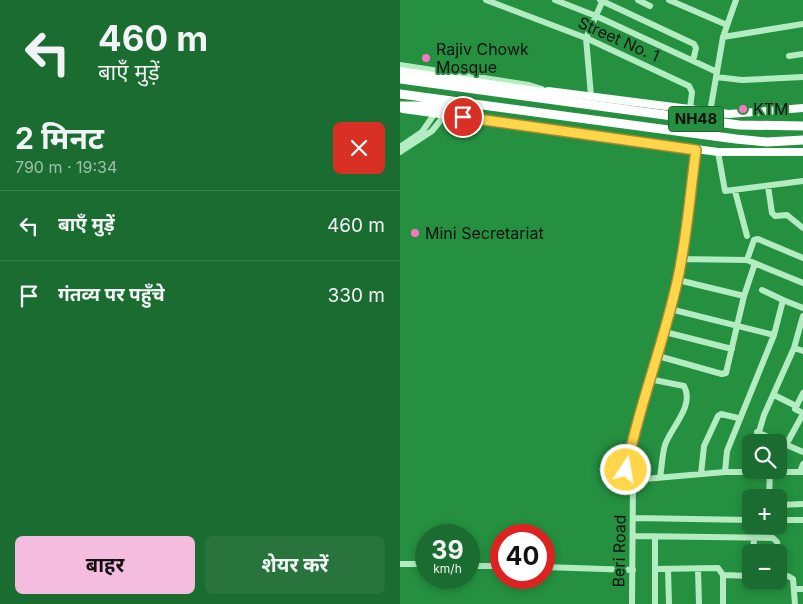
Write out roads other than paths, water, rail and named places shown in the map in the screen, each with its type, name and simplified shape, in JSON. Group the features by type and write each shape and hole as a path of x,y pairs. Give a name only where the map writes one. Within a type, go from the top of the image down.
{"highway":[{"name":"NH48","path":"400,79 739,125 803,126"},
{"name":"NH48","path":"400,94 767,142 803,140"},
{"path":"400,108 440,106 511,114 544,113"}],"main road":[{"path":"400,71 729,114 803,108"},
{"path":"548,91 565,101"},
{"path":"400,108 696,150 718,152 803,152"}],"street":[{"name":"Street No. 1","path":"486,0 586,38 689,86 692,92 690,109"},
{"path":"555,0 596,16 693,61 716,74 742,80 803,77"},
{"path":"591,96 586,38 602,0 694,44 696,48 693,61"},
{"path":"638,0 650,6"},
{"path":"669,0 727,25"},
{"path":"710,112 723,37 736,0"},
{"path":"723,37 803,24"},
{"path":"789,56 803,54"},
{"path":"400,65 520,83 548,91"},
{"path":"400,147 422,132 435,114"},
{"path":"400,152 426,137 445,115"},
{"name":"Beri Road","path":"632,604 633,480 626,470 637,420 658,356 678,280 696,150"},
{"path":"718,152 724,190 736,191 803,182"},
{"path":"768,186 772,213 775,216 787,215 803,228"},
{"path":"736,191 747,236"},
{"path":"747,260 754,240 758,238 803,258"},
{"path":"680,259 747,260 803,283"},
{"path":"658,356 724,374 738,327 744,296 755,263"},
{"path":"678,280 744,296"},
{"path":"762,290 803,308"},
{"path":"725,472 726,451 738,418 774,335 783,300"},
{"path":"670,309 774,335"},
{"path":"762,434 758,432 801,335 803,316"},
{"path":"665,332 732,349"},
{"path":"794,348 803,351"},
{"path":"649,379 684,386 687,397 685,407 664,448 660,477"},
{"path":"787,444 803,413 795,410 803,393"},
{"path":"774,395 796,406"},
{"path":"701,474 704,446 718,416 721,414 738,418"},
{"path":"787,446 803,452"},
{"path":"787,472 801,472 803,464"},
{"path":"633,480 742,471"},
{"path":"787,505 803,504"},
{"path":"634,518 742,520"},
{"path":"787,520 803,520"},
{"path":"634,536 775,539 776,544"},
{"path":"655,537 655,604"},
{"path":"754,539 754,544"},
{"path":"400,564 415,564"},
{"path":"555,567 633,570"},
{"path":"655,569 718,568 723,576 723,604"},
{"path":"668,569 669,604"},
{"path":"698,569 699,604"},
{"path":"723,576 742,576"},
{"path":"787,577 791,577 794,582 795,604"},
{"path":"795,589 803,589"}],"place":[{"name":"Rajiv Chowk Mosque","path":"426,58"},
{"name":"KTM","path":"743,109"},
{"name":"Mini Secretariat","path":"415,233"}]}
